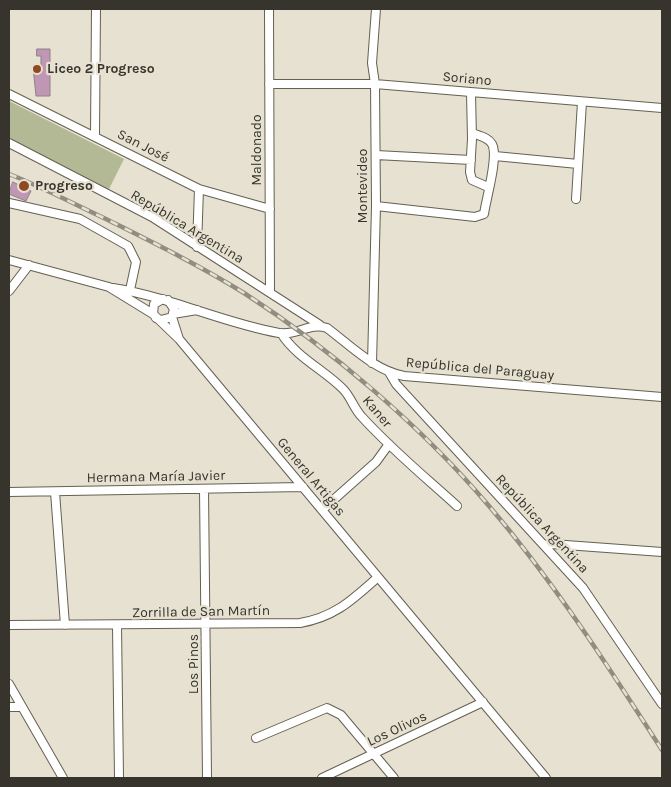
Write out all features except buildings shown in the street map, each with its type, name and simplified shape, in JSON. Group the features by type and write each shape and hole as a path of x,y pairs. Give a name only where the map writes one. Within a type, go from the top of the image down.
{"street":[{"path":"95,135 96,9"},
{"name":"Maldonado","path":"269,9 270,292"},
{"name":"Montevideo","path":"372,363 376,155 375,84 372,63 376,9"},
{"name":"Soriano","path":"269,84 375,84 662,108"},
{"path":"471,93 472,180 488,187"},
{"name":"San José","path":"9,94 95,135 199,189 270,208"},
{"path":"576,199 582,102"},
{"path":"376,206 475,217 484,214 495,156 493,145 486,138 472,133"},
{"name":"República Argentina","path":"9,143 152,217 321,326"},
{"path":"376,155 471,160"},
{"path":"495,156 578,164"},
{"path":"197,247 199,189"},
{"path":"9,204 80,219 128,246 136,262 130,290"},
{"name":"General Artigas","path":"9,260 109,287 154,316 179,339 546,778"},
{"path":"9,291 29,266"},
{"path":"109,287 130,290 281,333 314,325 321,326"},
{"path":"166,300 154,304 154,316 161,320 199,309"},
{"path":"166,300 174,309 172,316 179,339"},
{"path":"177,330 186,313"},
{"name":"República del Paraguay","path":"321,326 327,328 372,363 389,372 414,377 662,397"},
{"name":"Kaner","path":"281,333 288,344 301,357 344,390 360,416 457,506"},
{"name":"República Argentina","path":"389,372 396,384 584,588 662,704"},
{"path":"322,510 376,462 389,444"},
{"name":"Hermana María Javier","path":"9,492 303,487"},
{"name":"Los Pinos","path":"204,489 207,778"},
{"path":"55,492 64,625"},
{"path":"544,545 662,552"},
{"name":"Zorrilla de San Martín","path":"9,625 300,624 314,621 336,612 378,577"},
{"path":"117,625 119,778"},
{"path":"9,684 63,778"},
{"name":"Los Olivos","path":"322,778 482,702"},
{"path":"9,707 22,707"},
{"path":"256,738 327,708 341,715 394,778"}],"green space":[{"path":"9,101 124,159 108,191 9,138"}],"railway":[{"path":"9,174 106,219 175,254 244,293 310,339 374,391 435,447 463,476 513,535 580,625 662,750"}],"place":[{"name":"Liceo 2 Progreso","path":"37,69"},
{"name":"Progreso","path":"24,186"}]}
